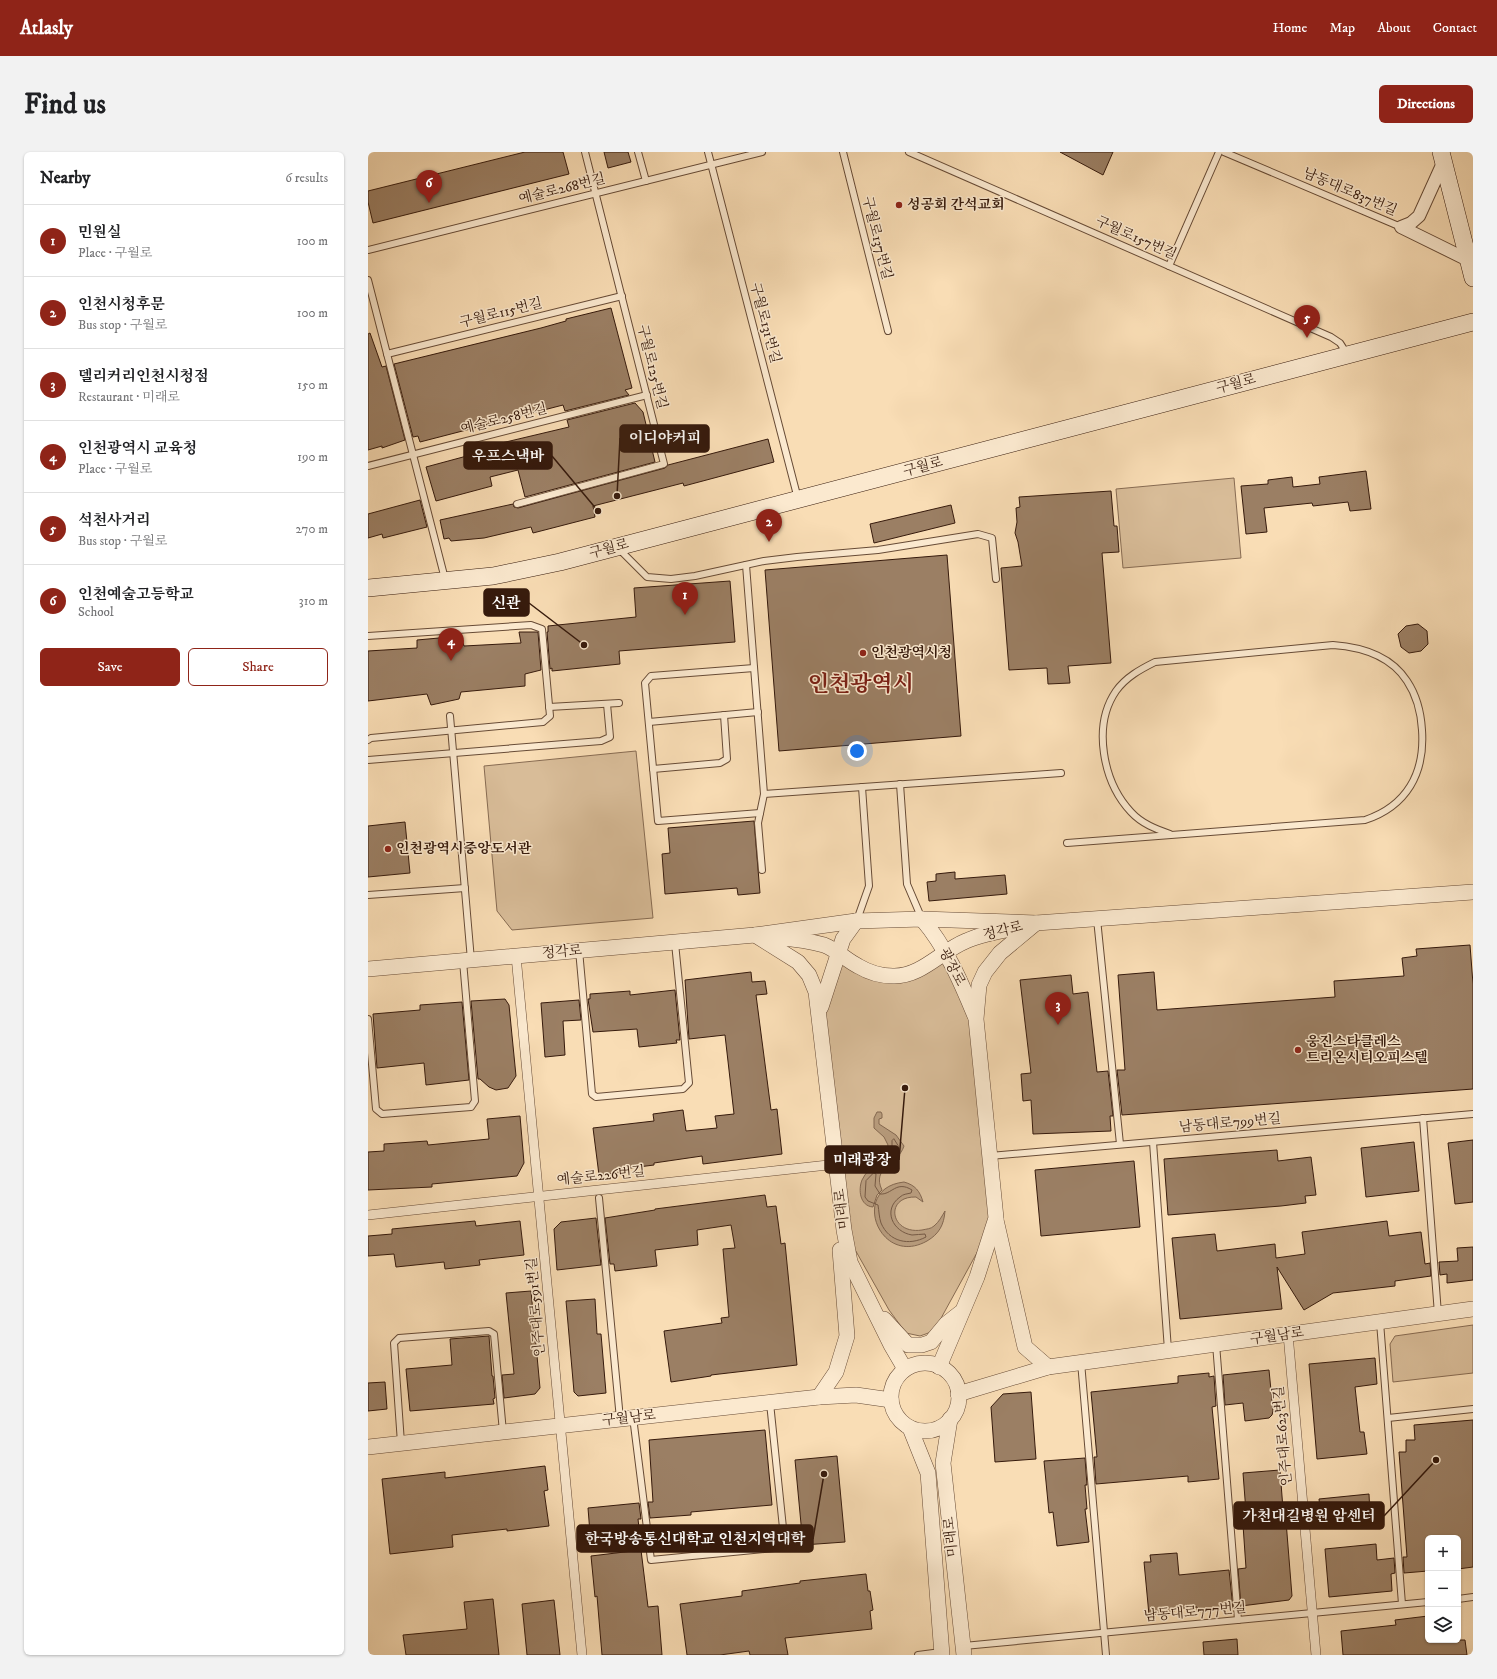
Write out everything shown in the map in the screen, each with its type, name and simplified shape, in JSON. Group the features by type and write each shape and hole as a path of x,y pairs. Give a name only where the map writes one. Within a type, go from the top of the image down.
{"main road":[{"path":"1442,158 1473,278"},
{"name":"구월로","path":"368,588 446,582 526,570 1473,322"}],"street":[{"path":"1401,227 1411,223 1419,216 1442,158"},
{"path":"1401,227 1468,260"},
{"path":"1048,1367 1025,1347 996,1218 988,1156 976,1019 979,985 985,972 1000,953 1036,923 1473,892"},
{"name":"정각로","path":"368,969 755,935 856,922 922,918 1036,923"},
{"name":"광장로","path":"922,918 936,935 946,952 976,1019"},
{"path":"819,1011 843,939 856,922"},
{"name":"정각로","path":"755,935 799,940 825,945 838,952 857,966 873,973 893,976 911,973 930,964 946,952 965,941 990,933 1036,923"},
{"name":"미래로","path":"755,935 798,962 809,975 816,992 844,1230 850,1262 905,1369"},
{"name":"인주대로591번길","path":"516,956 582,1655"},
{"name":"예술로226번길","path":"368,1215 837,1164"},
{"path":"939,1367 977,1277 996,1218"},
{"path":"819,1397 836,1372 847,1336 839,1245 844,1230"},
{"path":"874,1311 886,1321 908,1345 922,1345 931,1342 946,1324 964,1309"},
{"name":"구월남로","path":"958,1394 1048,1367 1473,1309"},
{"name":"인주대로623번길","path":"1288,1334 1316,1655"},
{"path":"922,1363 939,1367 946,1371 952,1378 958,1394 958,1403 950,1419 944,1425 928,1431 910,1428 897,1416 891,1400 894,1383 905,1369 922,1363"},
{"name":"구월남로","path":"368,1447 819,1397 856,1396 891,1400"},
{"name":"미래로","path":"950,1419 943,1463 964,1651"},
{"name":"미래로","path":"910,1428 928,1473 942,1654"}],"lane":[{"name":"구월로125번길","path":"517,504 664,464 585,152"},
{"path":"638,152 646,181"},
{"name":"구월로131번길","path":"708,152 799,499"},
{"name":"예술로268번길","path":"368,250 762,152"},
{"name":"구월로137번길","path":"842,152 888,331"},
{"name":"구월로157번길","path":"909,152 1331,337 1340,343 1347,355"},
{"path":"1169,266 1219,152"},
{"name":"남동대로837번길","path":"1224,152 1401,227"},
{"path":"368,280 446,582"},
{"name":"구월로115번길","path":"387,354 622,296"},
{"name":"예술로258번길","path":"368,466 647,395"},
{"path":"617,547 647,577 671,579 797,557 878,550 978,534 992,538 996,579"},
{"path":"746,565 764,794 758,823 762,870"},
{"path":"368,636 531,625 542,629 550,716 543,722 371,738 368,740"},
{"path":"1067,843 1365,820 1375,817 1393,806 1406,792 1416,777 1421,761 1421,712 1407,681 1392,665 1371,652 1351,646 1333,645 1155,662 1129,677 1117,690 1108,707 1103,729 1104,756 1110,780 1120,798 1131,812 1147,825 1170,834"},
{"path":"754,668 651,676 645,682 658,821 760,813"},
{"path":"549,707 619,703"},
{"path":"368,760 601,741 610,737 607,704"},
{"path":"648,722 758,712"},
{"path":"653,769 720,763 727,759 724,715"},
{"path":"368,1019 376,1110 382,1114 471,1107 475,1101 467,960 465,888 450,716"},
{"path":"764,794 1061,773"},
{"path":"900,784 907,884 922,918"},
{"path":"856,922 869,886 862,787"},
{"path":"368,895 465,888"},
{"path":"1097,919 1120,1144"},
{"path":"579,950 592,1094 596,1097 683,1090 689,1083 674,942"},
{"name":"남동대로799번길","path":"988,1156 1473,1114"},
{"path":"1423,1118 1438,1314"},
{"path":"1153,1142 1168,1351"},
{"path":"599,1198 627,1418 651,1560 785,1547 770,1402"},
{"path":"1380,1322 1402,1604"},
{"path":"401,1443 394,1343 399,1338 489,1331 494,1334 503,1432"},
{"path":"1216,1344 1238,1620"},
{"path":"1082,1362 1106,1655"},
{"path":"1388,1418 1473,1409"},
{"path":"1461,1599 1473,1597"},
{"name":"남동대로777번길","path":"964,1651 1104,1632 1425,1602"},
{"path":"918,1655 942,1654"}],"shaded area":[{"path":"1234,478 1241,558 1123,568 1116,489"},
{"path":"636,751 653,918 512,930 497,911 484,766"},
{"path":"839,952 893,976 946,952 976,1019 996,1218 934,1331 920,1336 906,1333 889,1310 844,1230 819,1011"},
{"path":"1473,1325 1473,1373 1393,1382 1390,1344 1395,1336"}],"water":[{"path":"877,1112 881,1112 882,1114 882,1118 879,1119 879,1124 896,1135 904,1146 901,1152 887,1166 880,1176 882,1190 877,1195 873,1207 865,1204 861,1197 860,1188 865,1175 883,1156 888,1145 884,1137 874,1128 874,1118"},
{"path":"904,1182 916,1189 923,1202 916,1197 906,1198 899,1202 895,1208 895,1215 903,1227 911,1230 922,1230 933,1227 945,1211 942,1225 935,1235 927,1241 910,1246 895,1244 884,1236 877,1224 874,1210 878,1198 887,1187"}],"building":[{"path":"525,152 563,152 569,174 373,223 368,202 368,191"},
{"path":"604,152 628,152 631,162 608,168"},
{"path":"1060,152 1113,152 1103,175"},
{"path":"611,308 632,388 625,390 629,395 565,411 563,405 420,442 418,436 413,437 394,364 541,328 566,321 566,319"},
{"path":"370,333 382,367 386,366 405,440 382,448 382,446 368,450 368,334"},
{"path":"635,403 643,412 655,462 525,497 518,470 490,477 492,486 436,501 426,467 489,450 489,446 569,427 567,420"},
{"path":"768,439 774,462 684,486 683,483 593,506 595,517 533,533 531,527 484,538 451,541 449,538 444,539 440,520 513,504 514,507 518,508 665,468 668,465"},
{"path":"1366,471 1371,509 1350,511 1348,502 1313,506 1312,503 1264,508 1267,532 1246,534 1241,486 1268,484 1268,480 1292,477 1293,487 1320,484 1319,477"},
{"path":"1111,491 1114,526 1117,526 1119,552 1102,553 1111,663 1068,666 1070,683 1048,684 1047,668 1009,670 1001,568 1022,566 1015,533 1017,522 1016,508 1020,507 1019,497"},
{"path":"420,500 427,527 383,538 382,534 368,538 368,514"},
{"path":"951,505 955,523 874,543 870,524"},
{"name":"인천광역시청","path":"947,555 961,736 779,751 765,570"},
{"path":"730,581 735,642 619,651 620,664 552,671 552,668 550,669 547,632 548,626 636,617 634,588"},
{"path":"1418,624 1427,631 1428,644 1421,651 1409,653 1401,647 1398,634 1406,626"},
{"path":"519,632 538,632 541,670 525,674 525,686 461,692 459,699 431,705 427,694 368,701 368,651 417,648 417,640 461,636 464,646 521,643"},
{"path":"754,821 760,893 738,895 737,888 665,894 662,854 670,853 668,828"},
{"name":"인천광역시중앙도서관","path":"405,822 410,873 368,877 368,826"},
{"path":"955,872 955,879 1005,875 1007,894 929,901 927,882 936,881 936,874"},
{"name":"웅진스타클레스 트리온시티오피스텔","path":"1470,945 1473,984 1473,1089 1122,1115 1117,1070 1125,1070 1118,975 1154,972 1157,1010 1335,997 1334,981 1404,976 1402,958 1417,956 1416,949"},
{"path":"751,972 752,982 765,981 767,994 756,995 771,1110 777,1109 782,1154 703,1164 702,1156 654,1163 654,1165 623,1169 623,1172 599,1175 593,1128 654,1121 653,1114 683,1110 686,1131 717,1128 715,1116 734,1114 725,1035 689,1039 685,980"},
{"path":"1071,975 1073,994 1088,992 1097,1072 1108,1071 1113,1116 1110,1116 1111,1131 1033,1134 1031,1100 1023,1101 1021,1074 1031,1073 1020,980"},
{"path":"675,990 680,1040 676,1040 677,1043 639,1047 637,1029 593,1032 588,999 590,999 590,994 630,991 630,995"},
{"path":"505,999 509,1005 516,1076 508,1088 496,1090 478,1079 471,1001"},
{"path":"579,1000 581,1020 563,1021 565,1055 545,1057 541,1003"},
{"path":"462,1002 469,1080 426,1085 424,1063 377,1068 373,1014 420,1010 420,1005"},
{"path":"520,1116 524,1163 517,1176 432,1184 432,1187 368,1190 368,1152 384,1151 384,1144 427,1141 428,1145 489,1139 487,1119"},
{"path":"1473,1140 1473,1202 1455,1204 1448,1143"},
{"path":"1414,1142 1419,1191 1366,1197 1361,1148"},
{"path":"1277,1150 1278,1161 1311,1157 1316,1195 1305,1196 1306,1203 1168,1215 1164,1159"},
{"path":"1134,1161 1140,1227 1041,1236 1035,1170"},
{"path":"765,1195 767,1207 776,1206 781,1244 785,1243 797,1365 711,1375 671,1382 664,1331 722,1323 721,1318 729,1317 723,1249 735,1248 731,1225 697,1230 698,1245 655,1250 657,1266 615,1271 614,1264 610,1264 605,1218 655,1209"},
{"path":"596,1218 601,1265 557,1270 554,1229 561,1222"},
{"path":"475,1221 476,1226 520,1221 524,1255 479,1260 480,1265 445,1269 444,1262 396,1267 394,1254 368,1256 368,1236 392,1234 392,1229"},
{"path":"1387,1221 1389,1236 1421,1232 1425,1264 1430,1263 1431,1276 1395,1281 1395,1286 1333,1293 1304,1310 1277,1267 1282,1309 1180,1319 1172,1238 1215,1234 1217,1251 1275,1244 1276,1258 1305,1254 1302,1232"},
{"path":"1473,1247 1473,1280 1447,1283 1447,1274 1440,1275 1439,1262 1458,1261 1457,1248"},
{"path":"531,1291 540,1388 535,1394 504,1398 502,1375 514,1374 506,1293"},
{"path":"595,1299 597,1334 601,1334 606,1393 578,1396 574,1392 566,1301"},
{"path":"489,1336 495,1398 493,1399 494,1404 410,1411 406,1369 452,1365 450,1339"},
{"path":"1375,1358 1377,1384 1355,1387 1360,1432 1364,1432 1367,1454 1317,1459 1309,1364"},
{"path":"1269,1370 1273,1411 1272,1415 1269,1418 1245,1421 1243,1403 1225,1405 1223,1375"},
{"path":"1209,1373 1209,1377 1214,1376 1216,1406 1212,1407 1219,1479 1188,1482 1188,1476 1096,1484 1094,1457 1097,1457 1091,1392 1178,1383 1178,1376"},
{"path":"385,1382 387,1409 368,1411 368,1383"},
{"path":"1031,1392 1036,1459 995,1462 991,1407 1003,1394"},
{"path":"1473,1420 1473,1567 1461,1569 1461,1535 1425,1535 1425,1571 1404,1573 1403,1557 1407,1557 1399,1452 1406,1452 1406,1440 1415,1440 1414,1425"},
{"path":"765,1430 772,1505 691,1512 691,1515 650,1518 648,1502 653,1502 649,1440"},
{"path":"837,1456 845,1542 803,1545 795,1460"},
{"path":"1085,1458 1087,1509 1085,1509 1089,1542 1057,1546 1053,1512 1049,1513 1044,1461"},
{"path":"545,1466 548,1490 544,1491 549,1526 452,1535 453,1547 390,1554 382,1479 445,1472 445,1478"},
{"path":"1280,1470 1292,1596 1289,1600 1241,1606 1238,1569 1246,1568 1243,1525 1247,1525 1243,1473"},
{"path":"1369,1494 1370,1515 1321,1519 1319,1499"},
{"path":"639,1503 641,1519 638,1519 639,1528 590,1533 588,1508"},
{"path":"1376,1544 1377,1560 1394,1558 1395,1573 1391,1574 1392,1591 1329,1597 1325,1549"},
{"path":"641,1550 648,1607 658,1606 662,1655 602,1655 597,1596 595,1597 591,1556"},
{"path":"1177,1553 1179,1575 1229,1570 1233,1608 1197,1612 1197,1607 1173,1609 1174,1612 1149,1615 1144,1562 1151,1562 1150,1555"},
{"path":"866,1574 868,1591 870,1591 873,1610 870,1611 872,1629 785,1638 788,1655 750,1655 749,1651 720,1655 687,1655 680,1604 742,1596 742,1591 800,1583 800,1581"},
{"path":"493,1599 499,1655 406,1655 403,1635 467,1629 464,1602"},
{"path":"554,1600 560,1655 527,1655 522,1604"},
{"path":"1425,1616 1425,1643 1461,1643 1461,1640 1465,1640 1467,1655 1343,1655 1341,1631 1396,1625 1395,1620"},
{"path":"1237,1639 1238,1655 1204,1655 1203,1642"}],"place":[{"name":"인천예술고등학교","path":"429,203"},
{"name":"성공회 간석교회","path":"899,205"},
{"name":"석천사거리","path":"1307,338"},
{"name":"이디야커피","path":"617,496"},
{"name":"우프스낵바","path":"598,511"},
{"name":"인천시청후문","path":"769,542"},
{"name":"민원실","path":"685,615"},
{"name":"신관","path":"584,645"},
{"name":"인천광역시청","path":"863,653"},
{"name":"인천광역시 교육청","path":"451,661"},
{"name":"인천광역시중앙도서관","path":"388,849"},
{"name":"델리커리인천시청점","path":"1058,1025"},
{"name":"웅진스타클레스 트리온시티오피스텔","path":"1298,1050"},
{"name":"미래광장","path":"905,1088"},
{"name":"가천대길병원 암센터","path":"1436,1460"},
{"name":"한국방송통신대학교 인천지역대학","path":"824,1474"}],"district":[{"name":"인천광역시","path":"861,684"}]}
